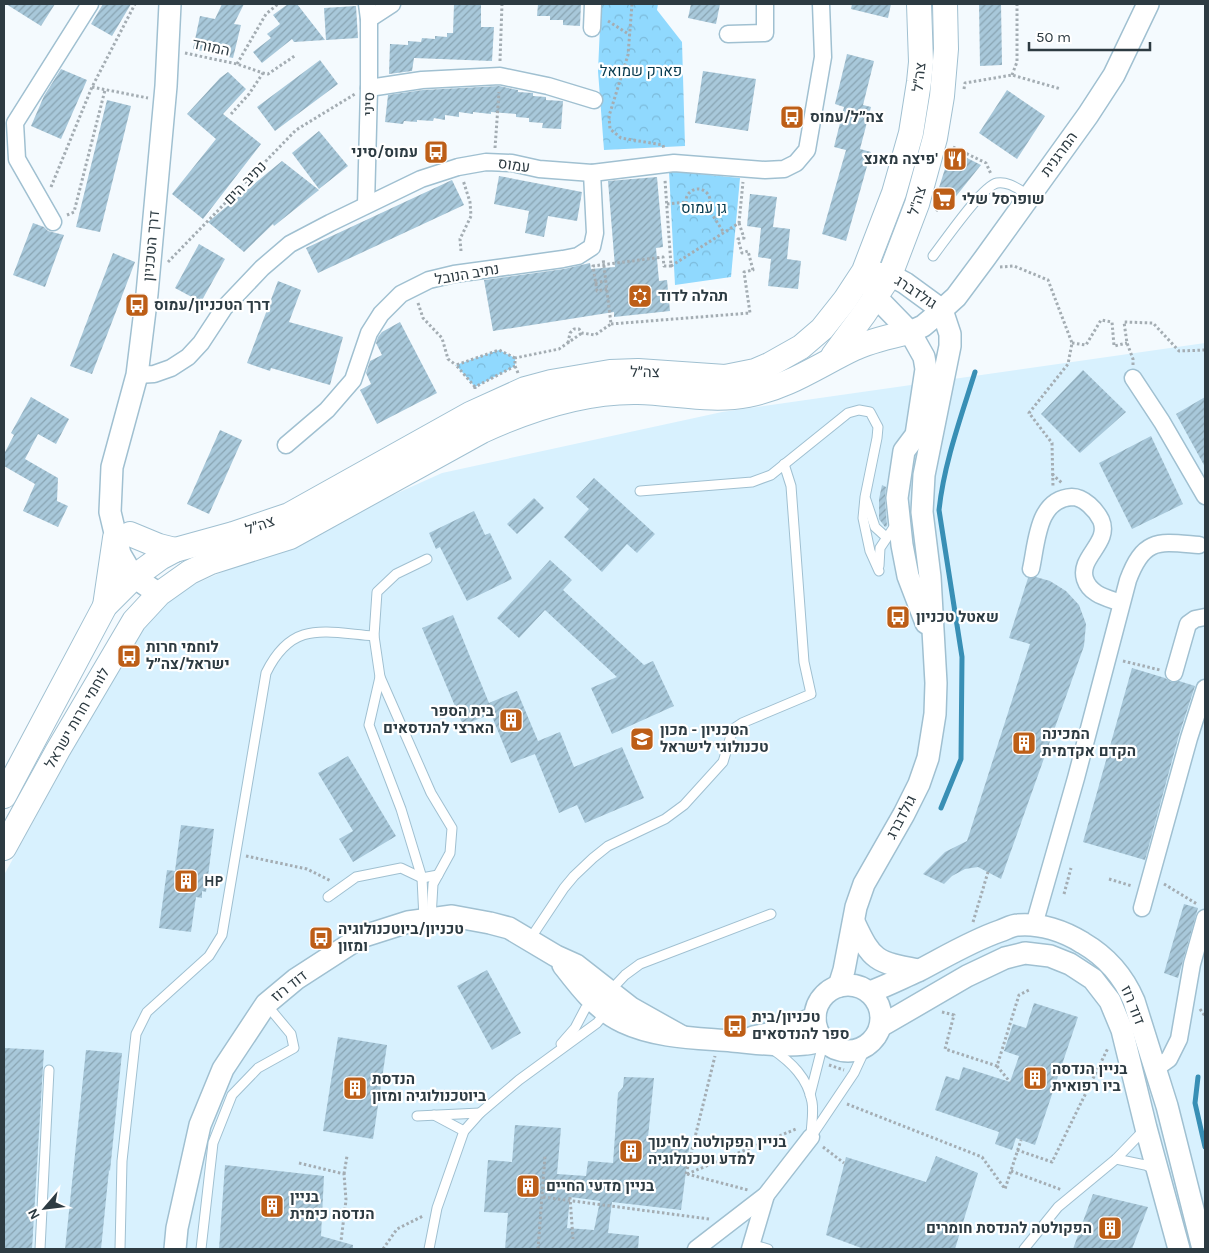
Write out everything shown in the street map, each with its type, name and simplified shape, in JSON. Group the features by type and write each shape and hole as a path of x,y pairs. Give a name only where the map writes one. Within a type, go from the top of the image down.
{"main road":[{"name":"צה״ל","path":"141,571 175,550 234,534 289,515 470,414 526,389 551,382 610,372 638,371 726,377 755,371 786,357 813,337 845,300 864,271 894,193 911,133 921,62 919,4"},
{"name":"צה\"ל","path":"816,369 840,348 876,297 890,274 918,204 935,138 945,73 945,4"},
{"path":"816,369 857,347 910,332"},
{"name":"צה״ל","path":"159,594 190,572 211,562 290,537 482,431 512,417 572,399 616,393 638,392 714,397 746,395 780,387 816,369"},
{"path":"105,606 123,536 175,550"},
{"name":"לוחמי חרות ישראל","path":"4,796 105,606 141,571"},
{"name":"לוחמי חרות ישראל","path":"4,848 58,750 134,621 159,594"}],"street":[{"path":"53,222 38,199 17,159 15,123 90,4"},
{"name":"דרך הטכניון","path":"159,594 141,571 123,536 122,517 111,485 115,452 137,375 148,283 165,93 170,4"},
{"path":"368,11 392,4"},
{"path":"728,34 765,33 765,4"},
{"name":"עמוס","path":"137,375 154,374 171,368 188,357 201,343 224,308 262,268 290,244 421,179 458,167 494,162 539,169 592,172 666,164 765,170 784,169 796,163 807,150 823,57 821,4"},
{"name":"המרגנית","path":"910,332 923,326 962,289 1088,115 1114,75 1148,4"},
{"name":"סיני","path":"366,205 369,88 368,11"},
{"path":"369,88 422,80 500,76 548,86 594,100"},
{"name":"נתיב הנובל","path":"286,445 327,410 353,380 369,333 381,314 401,294 428,280 454,274 578,256 592,247 595,233 592,172"},
{"name":"גולדברג","path":"839,986 844,970 856,907 864,884 904,814 919,784 928,758 935,714 936,691 930,577 922,512 924,475 950,346 950,334 942,310 890,274 864,271"},
{"name":"גולדברג","path":"864,271 876,297 910,332 924,357 926,369 916,435 904,451 897,498 898,519 908,576 933,642"},
{"path":"1133,378 1162,422 1205,496"},
{"path":"916,435 911,496 924,618"},
{"path":"1031,569 1043,516 1053,503 1062,498 1076,497 1088,503 1101,520 1103,536 1084,567 1085,579 1091,590 1100,596 1122,603"},
{"path":"1034,925 1134,562 1146,549 1164,542 1203,547"},
{"path":"1174,673 1188,624 1205,617"},
{"path":"1142,908 1205,688"},
{"path":"1155,1069 1170,1059 1179,1039 1202,911"},
{"name":"דוד רוז","path":"175,1249 177,1228 200,1125 223,1069 266,1004 296,979 361,937 408,922 429,912 509,928 556,956 576,965 603,1001 631,1008 681,1036 724,1045 806,1044 824,1040"},
{"path":"854,922 865,945 879,959 896,966 918,970"},
{"path":"854,922 870,992 879,1006 880,1026 877,1035 867,1045 854,1050 844,1051 835,1048 824,1040 817,1028 815,1018 822,998 829,991 848,984 870,992"},
{"name":"דוד רוז","path":"870,992 985,936 1016,925 1034,925 1057,930 1099,952 1117,970 1128,985 1134,1001 1167,1106 1203,1249"},
{"name":"דוד רוז","path":"880,1026 967,976 1005,958 1025,952 1050,956 1070,964 1093,979 1110,1001 1122,1030 1179,1249"},
{"name":"דוד רוז","path":"724,1045 772,1033 815,1018"},
{"path":"696,1249 766,1195 812,1137"},
{"path":"750,1247 766,1195"}],"lane":[{"path":"933,256 983,192 995,183 1007,183 1029,195"},
{"path":"640,491 752,482 771,475 848,413 859,410 870,412 878,427 863,518 870,551 879,571 880,548 898,519"},
{"path":"530,939 564,888 593,858 608,846 665,819 684,805 723,762 733,729 742,723 811,694 804,662 791,486 784,464"},
{"path":"865,497 875,527 886,537"},
{"path":"427,559 396,574 377,592 374,636 380,677 431,793 452,828 450,854 433,884 429,912"},
{"path":"120,1249 122,1161 136,1034 147,1012 209,956 222,935 266,673 274,657 286,643 301,634 320,632 374,636"},
{"path":"380,677 369,725 401,809 422,878 429,912"},
{"path":"328,897 356,877 401,868 422,878 438,875"},
{"path":"429,1249 437,1208 464,1131 480,1113 519,1080 597,1023 603,1001 625,975 640,964 772,914"},
{"path":"553,1054 575,1028 585,1009 603,1001"},
{"path":"201,1249 213,1143 232,1095 258,1068 294,1048 291,1034 266,1004"},
{"path":"810,1096 824,1040"},
{"path":"766,1045 787,1059 798,1070 805,1082 812,1103 812,1137"},
{"path":"812,1137 854,1073 867,1045"},
{"path":"40,1249 49,1070"},
{"path":"417,1116 480,1113"},
{"path":"434,1115 464,1131"},
{"path":"1024,1249 1058,1207 1116,1159 1146,1128"},
{"path":"1116,1159 1145,1165 1158,1172"},
{"path":"750,1247 768,1249"}],"path":[{"path":"38,199 50,188 92,87 135,4"},
{"name":"המורד","path":"168,50 237,64 266,14 278,4"},
{"path":"494,162 500,76 502,4"},
{"path":"632,4 628,55 609,116 610,129 621,138 663,145 666,164 666,204 671,266"},
{"path":"1012,75 1017,62 1017,4"},
{"path":"592,14 630,35"},
{"path":"237,64 268,74 296,54"},
{"path":"623,72 635,73"},
{"path":"231,114 249,94 263,73"},
{"path":"966,83 1012,75 1061,88"},
{"path":"92,87 151,99 165,93"},
{"path":"53,222 74,212 105,90"},
{"name":"נתיב הים","path":"148,283 296,130 351,95"},
{"path":"935,138 986,163 995,183"},
{"path":"458,167 470,202 471,216 460,239 461,251"},
{"path":"568,342 570,333 579,329 582,333 595,335 611,324 750,313 744,272 753,270 748,251 742,253 738,239 744,238 739,223 745,168"},
{"path":"703,189 709,196 710,203 708,208 703,212 696,213 688,208 686,202 690,191 703,189"},
{"path":"666,204 686,202"},
{"path":"708,208 724,233"},
{"path":"606,290 597,291 593,266 663,257 664,266 671,266 739,223"},
{"path":"602,255 611,324"},
{"path":"998,268 1014,266 1048,280 1072,343 1068,364 1029,414 1052,443 1053,503"},
{"path":"595,283 605,281"},
{"path":"413,288 423,318 442,338 448,359 475,387"},
{"path":"1072,343 1086,344 1101,320 1112,322 1114,346 1127,343"},
{"path":"1133,378 1133,359 1127,343 1124,322 1153,323 1179,351 1205,350"},
{"path":"456,366 499,350 515,358 559,349 582,333"},
{"path":"515,358 515,366 526,389"},
{"path":"1107,658 1147,666"},
{"path":"236,854 307,869 343,886"},
{"path":"1064,894 1071,868"},
{"path":"970,930 988,872"},
{"path":"1151,876 1202,911"},
{"path":"997,1066 1019,996 1030,990"},
{"path":"937,1010 954,1015 945,1049 997,1066 1010,1082"},
{"path":"686,1174 724,1045"},
{"path":"1018,1150 1052,1162 1097,1067 1109,1046"},
{"path":"826,1064 848,1071"},
{"path":"846,1104 982,1157 1005,1189 1021,1140"},
{"path":"686,1174 812,1137 844,1163"},
{"path":"341,1242 346,1200 344,1174 347,1156"},
{"path":"538,1249 545,1156"},
{"path":"299,1163 344,1174"},
{"path":"1011,1171 1072,1194"},
{"path":"686,1174 750,1190"},
{"path":"543,1197 730,1222"},
{"path":"570,1197 573,1239"},
{"path":"383,1249 397,1229 437,1208"}],"shaded area":[{"name":"הטכניון - מכון טכנולוגי לישראל","path":"1205,343 1205,1249 4,1249 4,875 153,603 442,473 722,412"}],"green space":[{"name":"פארק שמואל","path":"601,4 658,4 657,10 682,42 685,146 604,150 598,71"},
{"name":"גן עמוס","path":"669,171 740,178 731,277 675,285"},
{"path":"499,350 515,358 515,366 475,387 456,365"}],"building":[{"path":"6,4 55,4 41,26"},
{"path":"103,4 131,4 112,36 91,24"},
{"path":"222,4 244,4 234,24 241,25 233,58 193,49 200,16 215,19"},
{"path":"288,4 297,4 325,40 294,42 292,39 262,63 253,52 271,38 267,34 280,24 273,15"},
{"path":"454,4 481,4 481,27 494,27 492,61 414,58 412,71 389,74 390,44 408,45 408,41 421,42 422,38 435,39 435,36 447,37 447,33 453,33"},
{"path":"538,4 581,4 580,26 563,25 563,20 550,20 550,16 537,16"},
{"path":"691,4 720,4 716,24 688,18"},
{"path":"852,4 891,4 888,18 851,9"},
{"path":"979,4 1001,4 1002,65 980,66"},
{"path":"356,6 358,38 326,40 324,8"},
{"path":"847,54 874,61 863,105 871,107 860,149 871,152 846,241 822,234 846,150 834,147 844,107 835,104"},
{"path":"320,60 338,84 275,131 257,107"},
{"path":"61,69 87,80 61,139 31,126 44,96"},
{"path":"703,71 756,79 748,131 695,123"},
{"path":"228,72 246,89 223,114 261,144 203,219 172,194 216,139 187,114 220,78"},
{"path":"499,86 518,90 518,92 533,93 533,96 546,97 546,100 563,101 561,129 542,128 543,123 529,122 529,118 516,117 516,114 491,112 491,114 473,112 473,114 459,112 459,117 445,115 445,120 434,118 433,121 404,121 403,124 385,122 388,95 423,90"},
{"path":"1007,90 1045,116 1017,159 979,133"},
{"path":"107,100 131,106 100,232 76,227"},
{"path":"319,131 348,166 319,189 292,153"},
{"path":"951,150 981,165 949,205 935,200"},
{"path":"282,161 319,190 274,226 273,224 244,252 208,222"},
{"path":"499,176 582,192 577,221 548,216 544,237 525,233 529,211 494,204"},
{"path":"657,177 663,247 656,248 659,281 667,280 670,311 614,317 614,312 493,331 484,280 564,269 590,263 591,269 615,267 608,181"},
{"path":"452,180 464,205 318,273 306,248"},
{"path":"750,194 777,197 773,227 790,229 787,259 801,261 798,289 768,286 771,259 758,257 761,228 747,226"},
{"path":"33,223 44,227 48,231 64,235 45,287 13,275"},
{"path":"199,244 225,259 201,302 175,288"},
{"path":"113,253 135,262 92,374 70,366"},
{"path":"278,281 301,290 289,322 343,337 330,385 271,368 270,371 247,363"},
{"path":"400,322 437,393 377,424 360,390 371,384 366,373 370,361 382,355 376,343 378,337 382,332"},
{"path":"1083,370 1126,412 1080,453 1041,414"},
{"path":"31,397 69,419 56,444 38,434 25,459 58,478 57,501 68,506 58,527 23,511 35,484 4,466 4,454 14,435 11,433"},
{"path":"1205,397 1205,467 1176,414"},
{"path":"220,430 242,440 209,514 187,504"},
{"path":"1151,436 1183,504 1132,529 1099,463"},
{"path":"594,478 655,534 637,553 627,544 602,572 564,537 589,509 576,497"},
{"path":"882,485 886,487 887,526 885,527 879,519 879,499"},
{"path":"534,498 544,508 517,534 507,524"},
{"path":"474,511 485,535 490,533 512,579 467,601 440,547 436,549 429,533"},
{"path":"550,560 572,580 563,590 644,665 653,661 674,706 612,734 591,688 617,677 545,610 519,638 497,618"},
{"name":"המכינה הקדם אקדמית","path":"1036,577 1050,581 1066,591 1079,605 1086,624 1084,646 1001,879 978,867 965,869 952,876 944,884 923,874 945,852 967,841 1030,644 1009,638 1028,578"},
{"name":"בית הספר הארצי להנדסאים","path":"453,615 489,703 517,691 538,741 560,732 574,767 622,747 644,798 585,823 577,805 559,813 535,754 511,763 491,714 463,725 422,628"},
{"path":"1132,668 1165,678 1171,682 1179,681 1195,686 1179,735 1145,860 1083,842"},
{"path":"348,756 396,836 353,862 339,839 353,831 318,773"},
{"name":"HP","path":"181,825 214,829 206,892 202,891 202,898 196,897 191,932 159,928 167,870 175,871"},
{"path":"1184,904 1198,908 1178,978 1164,973"},
{"path":"487,970 521,1033 492,1050 457,986"},
{"name":"בניין הנדסה ביו רפואית","path":"1034,1003 1078,1017 1035,1145 1016,1138 1012,1150 995,1144 999,1132 935,1110 946,1076 959,1080 963,1067 1010,1082 1019,1056 1004,1051 1013,1024 1026,1028"},
{"name":"הנדסת ביוטכנולוגיה ומזון","path":"338,1037 387,1045 373,1139 323,1131"},
{"path":"5,1048 44,1050 32,1249 4,1249"},
{"path":"86,1050 122,1053 110,1171 101,1249 65,1249"},
{"path":"624,1077 654,1078 648,1137 690,1141 681,1210 612,1202 608,1233 639,1236 638,1249 505,1249 508,1213 484,1212 488,1160 512,1162 515,1125 561,1128 557,1174 586,1176 588,1161 613,1163 618,1093 623,1087","holes":["570,1197 600,1201 594,1230 567,1228"]},
{"path":"936,1156 978,1173 955,1249 864,1249 826,1235 846,1157 926,1182"},
{"name":"בניין הנדסה כימית","path":"225,1165 324,1176 321,1236 353,1245 353,1249 219,1249"},
{"name":"הפקולטה להנדסת חומרים","path":"1093,1194 1148,1207 1132,1249 1073,1249"}],"waterway":[{"path":"941,808 961,759 962,657 939,510 949,458 975,372"},
{"path":"1198,1077 1195,1103 1205,1147"}],"place":[{"name":"צה״ל/עמוס","path":"792,117"},
{"name":"עמוס/סיני","path":"436,152"},
{"name":"פיצה מאנצ'","path":"955,159"},
{"name":"שופרסל שלי","path":"944,199"},
{"name":"תהלה לדוד","path":"640,296"},
{"name":"דרך הטכניון/עמוס","path":"137,305"},
{"name":"שאטל טכניון","path":"898,617"},
{"name":"לוחמי חרות ישראל/צה״ל","path":"129,656"},
{"name":"בית הספר הארצי להנדסאים","path":"511,720"},
{"name":"הטכניון - מכון טכנולוגי לישראל","path":"642,739"},
{"name":"המכינה הקדם אקדמית","path":"1024,743"},
{"name":"HP","path":"186,881"},
{"name":"טכניון/ביוטכנולוגיה ומזון","path":"321,938"},
{"name":"טכניון/בית ספר להנדסאים","path":"735,1026"},
{"name":"בניין הנדסה ביו רפואית","path":"1035,1078"},
{"name":"הנדסת ביוטכנולוגיה ומזון","path":"355,1088"},
{"name":"בניין הפקולטה לחינוך למדע וטכנולוגיה","path":"631,1151"},
{"name":"בניין מדעי החיים","path":"528,1186"},
{"name":"בניין הנדסה כימית","path":"272,1206"},
{"name":"הפקולטה להנדסת חומרים","path":"1110,1228"}]}
